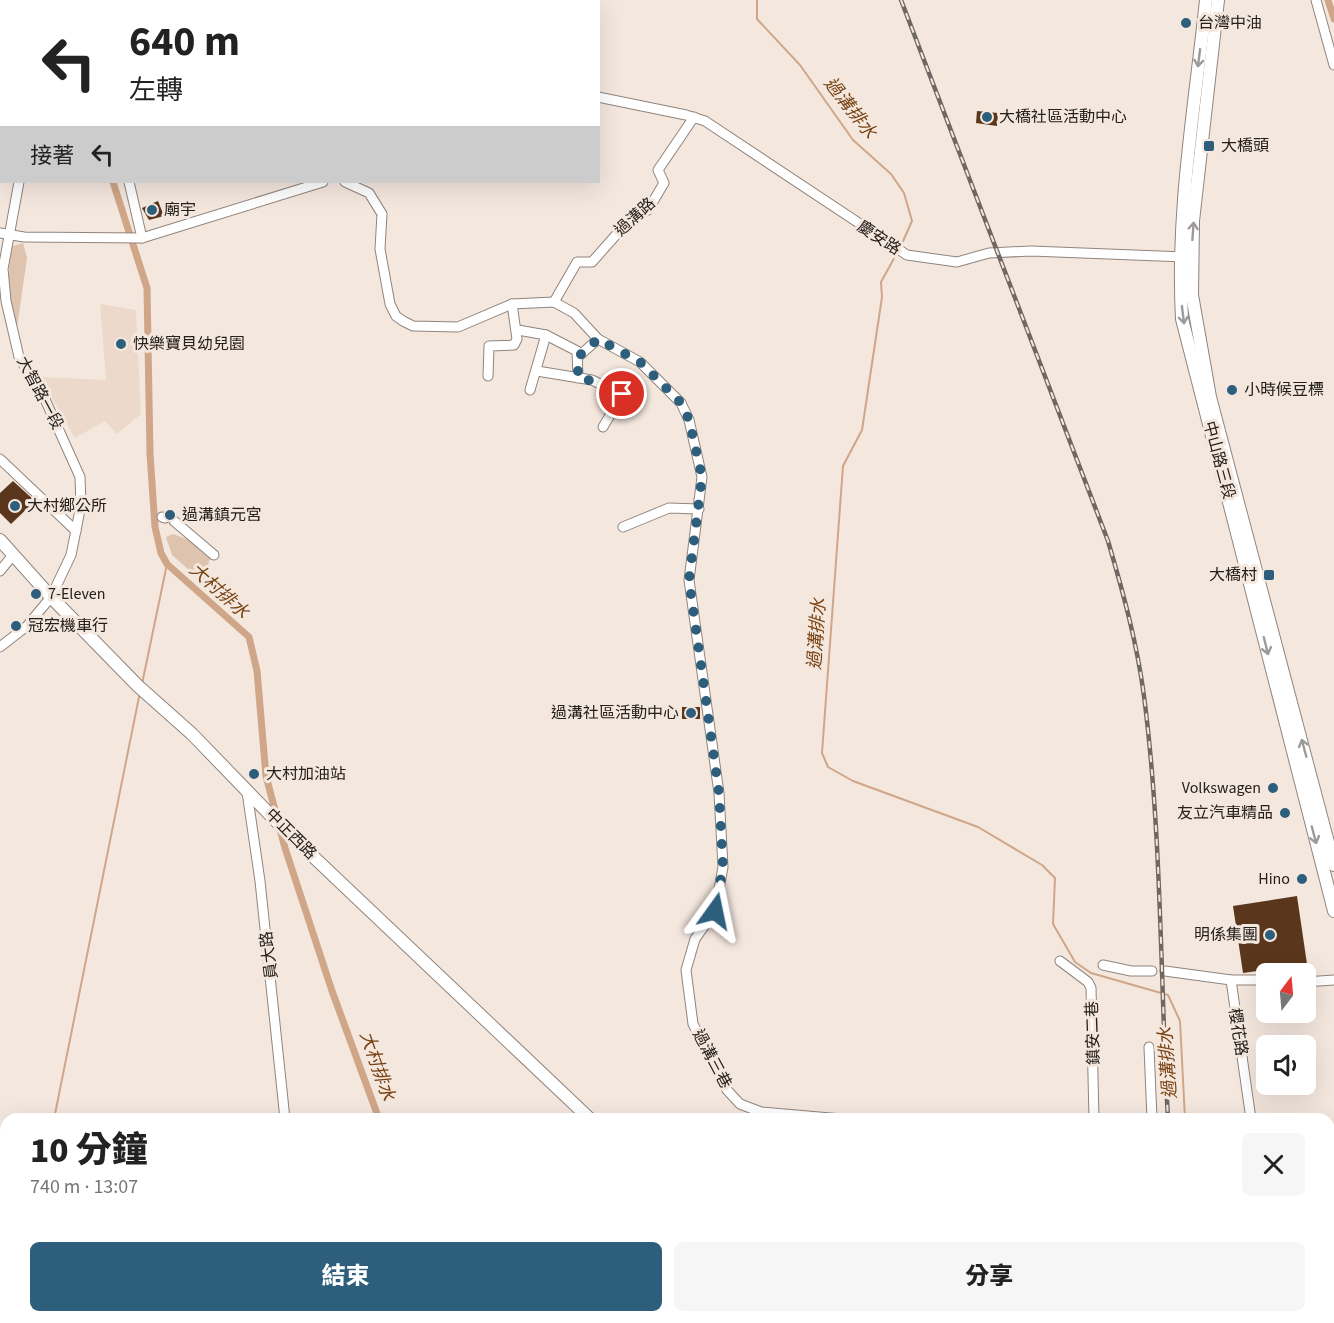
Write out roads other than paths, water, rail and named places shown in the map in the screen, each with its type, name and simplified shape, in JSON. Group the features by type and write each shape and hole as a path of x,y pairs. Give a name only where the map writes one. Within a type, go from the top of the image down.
{"main road":[{"name":"中山路三段","path":"1206,0 1186,164 1182,319 1334,911"},
{"name":"中山路三段","path":"1218,0 1185,257 1207,381 1334,866"},
{"name":"中正西路","path":"0,540 51,597 138,686 192,734 247,792 584,1113"}],"street":[{"path":"1316,0 1334,64"},
{"name":"慶安路","path":"600,97 705,121 907,255 957,262 990,253 1031,251 1185,257"},
{"name":"過溝路","path":"554,302 577,262 592,262 631,218 648,210 657,200 664,183 658,170 694,117"},
{"name":"大智路一段","path":"0,647 27,626 51,597 71,555 81,506 80,477 44,397 19,357 6,301 3,269 4,234 19,183"},
{"path":"129,183 142,238"},
{"path":"4,234 142,238 320,183"},
{"path":"347,183 369,193 382,214 381,249 390,304 396,316 413,326 458,327 512,304 554,302"},
{"name":"過溝三巷","path":"554,302 574,313 598,339 640,362 681,403 689,420 702,477 689,580 719,793 723,867 715,911 695,939 686,970 686,987 693,1024 727,1090 740,1104 761,1112 773,1113"},
{"path":"488,376 489,346 514,345 518,330 512,304"},
{"path":"518,330 546,335 577,351 578,378"},
{"path":"530,390 546,335"},
{"path":"578,357 598,339"},
{"path":"537,371 592,381 622,394 603,427"},
{"path":"0,459 76,531"},
{"path":"623,526 669,508 699,509"},
{"path":"167,519 214,555"},
{"path":"0,571 13,555"},
{"name":"員大路","path":"247,792 263,904 284,1113"},
{"name":"鎮安二巷","path":"1060,961 1088,982 1091,988 1094,1113"},
{"path":"1103,965 1131,971 1152,971"},
{"path":"1165,971 1231,980 1256,980"},
{"name":"櫻花路","path":"1231,980 1250,1113"},
{"path":"1316,981 1334,980"},
{"path":"1149,1047 1152,1113"}],"waterway":[{"name":"過溝排水","path":"757,0 757,19 800,65 853,140 891,174 904,193 912,221 900,248"},
{"path":"1328,0 1334,19"},
{"name":"大村排水","path":"113,183 147,288 150,454 155,527 161,553 167,564 249,637 257,671 266,776 285,848 332,991 377,1113"},
{"name":"過溝排水","path":"897,253 881,282 882,297 862,430 843,466 822,753 828,767 853,781 978,827 1042,865 1055,878 1053,924 1075,962 1091,973 1168,995 1180,1021 1185,1113"},
{"path":"142,684 167,564"},
{"path":"55,1113 140,692"}],"railway":[{"path":"901,0 1108,541 1129,618 1138,657 1150,749 1160,907 1168,1113"}],"place":[{"name":"台灣中油","path":"1186,23"},
{"name":"大橋社區活動中心","path":"987,117"},
{"name":"大橋頭","path":"1209,146"},
{"name":"廟宇","path":"152,210"},
{"name":"快樂寶貝幼兒園","path":"121,344"},
{"name":"小時候豆標","path":"1232,390"},
{"name":"大村鄉公所","path":"15,506"},
{"name":"過溝鎮元宮","path":"170,515"},
{"name":"大橋村","path":"1269,575"},
{"name":"7-Eleven","path":"36,594"},
{"name":"冠宏機車行","path":"16,626"},
{"name":"過溝社區活動中心","path":"691,713"},
{"name":"大村加油站","path":"254,774"},
{"name":"Volkswagen","path":"1273,788"},
{"name":"友立汽車精品","path":"1285,813"},
{"name":"Hino","path":"1302,879"},
{"name":"明係集團","path":"1270,935"}]}
